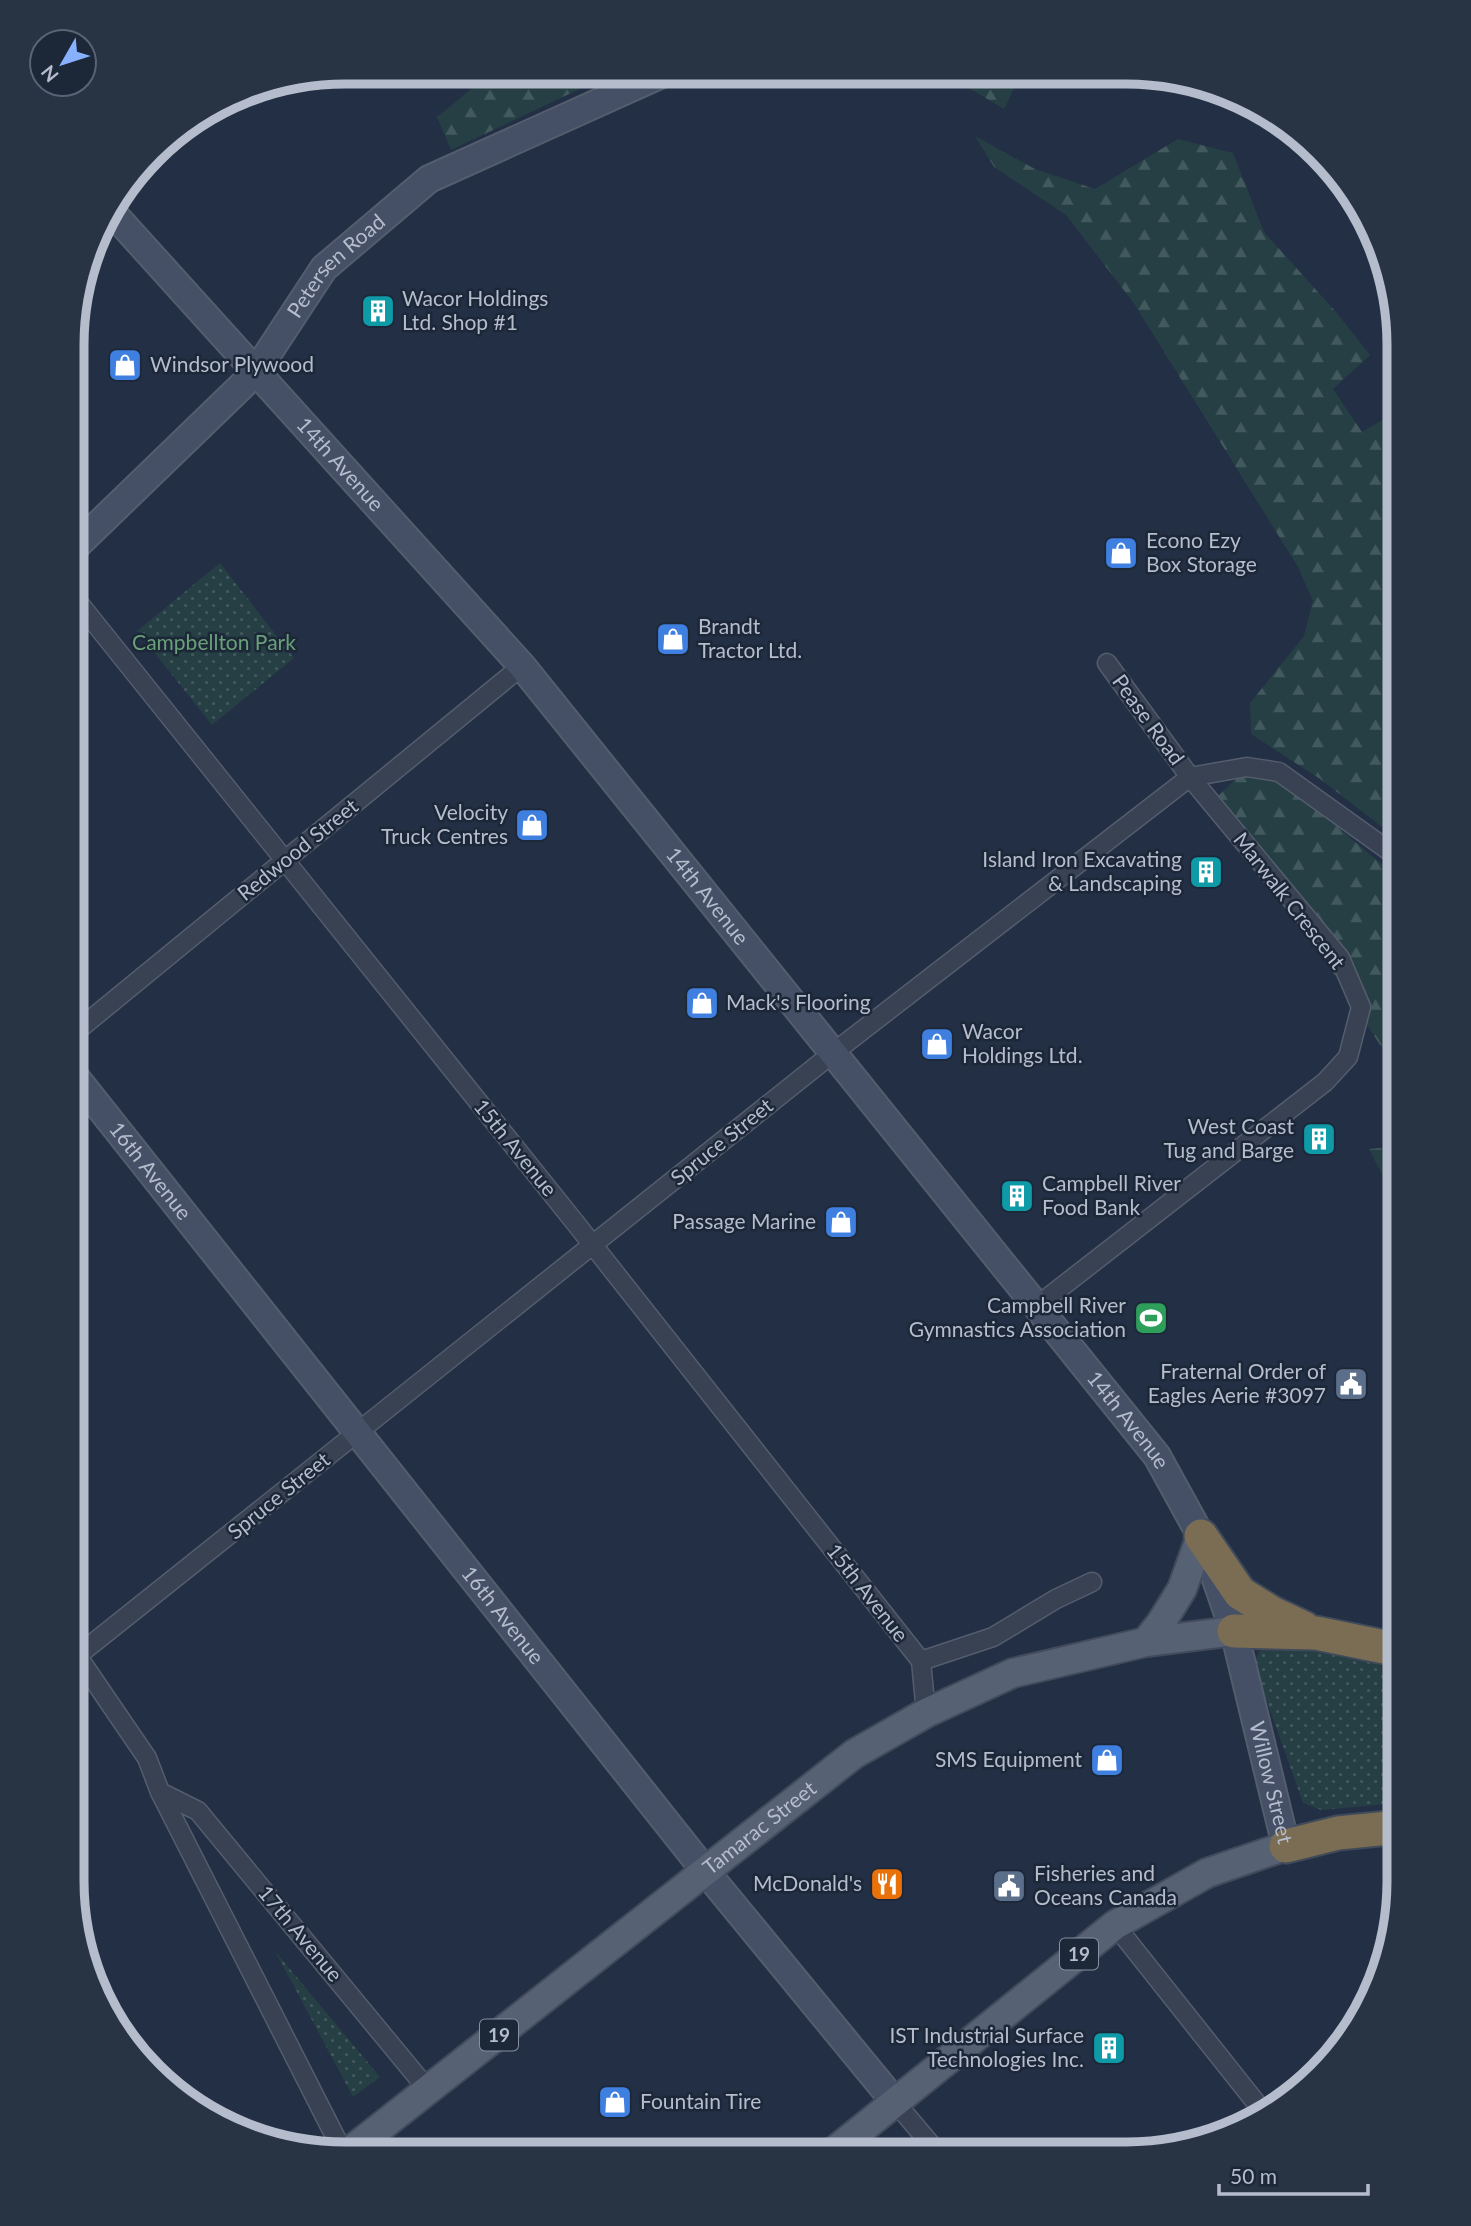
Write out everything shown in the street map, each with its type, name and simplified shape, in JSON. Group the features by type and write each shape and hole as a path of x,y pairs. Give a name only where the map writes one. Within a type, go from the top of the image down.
{"highway":[{"path":"1201,1536 1240,1593 1272,1613 1316,1633"},
{"name":"19","path":"1234,1631 1316,1633 1387,1648"},
{"name":"19","path":"1286,1846 1338,1833 1387,1828"}],"main road":[{"path":"1146,1642 1182,1590 1201,1536"},
{"name":"Tamarac Street","path":"362,2142 854,1754 926,1713 1013,1673 1146,1642 1234,1631"},
{"name":"Willow Street","path":"846,2142 1115,1925 1207,1873 1286,1846"}],"street":[{"name":"Petersen Road","path":"84,538 255,373 324,268 429,179 640,84"},
{"name":"14th Avenue","path":"117,218 522,666 1157,1455 1201,1536 1234,1631"},
{"name":"15th Avenue","path":"84,610 593,1245 921,1661 926,1713"},
{"name":"Pease Road","path":"1107,663 1190,777"},
{"name":"Redwood Street","path":"84,1025 522,666"},
{"name":"Spruce Street","path":"84,1647 358,1433 833,1053 1190,777 1247,767 1279,772 1387,849"},
{"name":"Marwalk Crescent","path":"1037,1306 1325,1082 1348,1057 1361,1007 1340,958 1190,777"},
{"name":"16th Avenue","path":"84,1088 705,1872 929,2142"},
{"path":"921,1661 993,1637 1056,1599 1092,1582"},
{"name":"Willow Street","path":"1234,1631 1286,1846"},
{"path":"84,1669 147,1758 160,1792 338,2142"},
{"name":"17th Avenue","path":"160,1792 198,1811 429,2091"},
{"path":"1115,1925 1259,2106"}],"green space":[{"path":"477,84 590,84 451,150 437,117"},
{"path":"967,84 1016,84 1004,109 969,88"},
{"path":"975,136 1035,169 1095,189 1178,139 1233,153 1264,232 1336,312 1370,355 1333,389 1362,432 1387,417 1387,831 1320,779 1251,734 1250,703 1304,636 1313,601 1298,567 1133,302 1066,215 994,167"},
{"name":"Campbellton Park","path":"220,563 294,658 212,725 137,631"},
{"path":"1250,765 1320,812 1387,869 1387,1056 1285,899 1215,799"},
{"path":"1387,1147 1387,1184 1369,1149"},
{"path":"1275,1647 1387,1657 1387,1804 1321,1810 1303,1803 1256,1671 1256,1659 1260,1650"},
{"path":"275,1951 380,2077 353,2097"}],"place":[{"name":"Wacor Holdings Ltd. Shop #1","path":"378,311"},
{"name":"Windsor Plywood","path":"125,365"},
{"name":"Econo Ezy Box Storage","path":"1121,553"},
{"name":"Brandt Tractor Ltd.","path":"673,639"},
{"name":"Velocity Truck Centres","path":"532,825"},
{"name":"Island Iron Excavating & Landscaping","path":"1206,872"},
{"name":"Mack's Flooring","path":"702,1003"},
{"name":"Wacor Holdings Ltd.","path":"937,1044"},
{"name":"West Coast Tug and Barge","path":"1319,1139"},
{"name":"Campbell River Food Bank","path":"1017,1196"},
{"name":"Passage Marine","path":"841,1222"},
{"name":"Campbell River Gymnastics Association","path":"1151,1318"},
{"name":"Fraternal Order of Eagles Aerie #3097","path":"1351,1384"},
{"name":"SMS Equipment","path":"1107,1760"},
{"name":"McDonald's","path":"887,1884"},
{"name":"Fisheries and Oceans Canada","path":"1009,1886"},
{"name":"IST Industrial Surface Technologies Inc.","path":"1109,2048"},
{"name":"Fountain Tire","path":"615,2102"}]}
